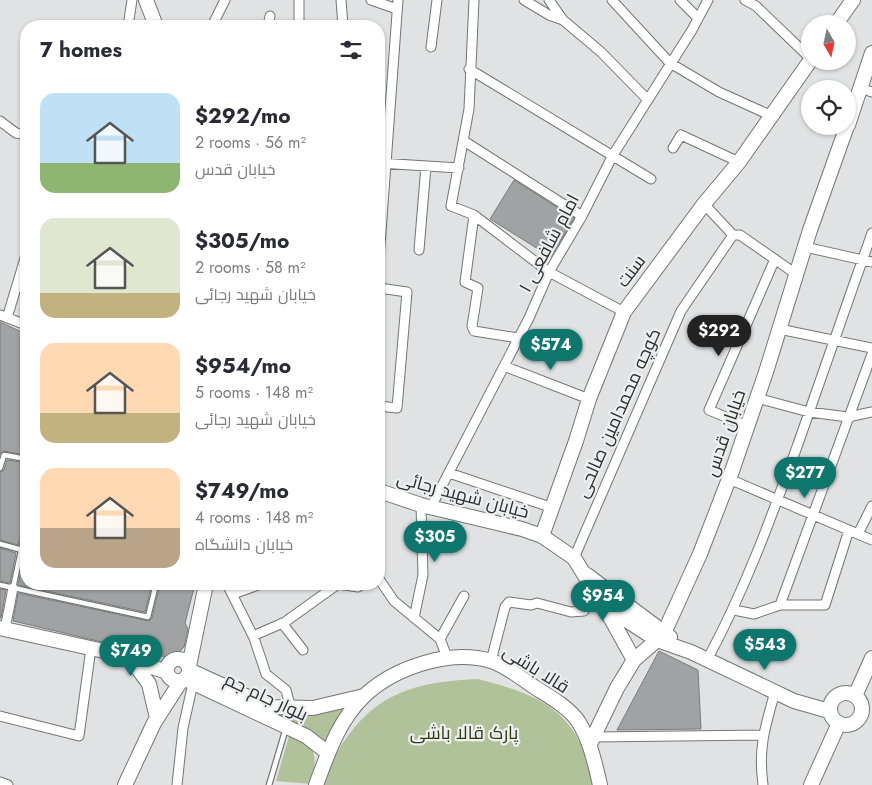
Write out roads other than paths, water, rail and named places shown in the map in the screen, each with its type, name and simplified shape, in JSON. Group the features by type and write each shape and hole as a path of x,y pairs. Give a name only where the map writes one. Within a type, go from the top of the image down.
{"main road":[{"path":"146,0 154,20"},
{"path":"842,15 853,0"},
{"name":"خیابان قدس","path":"856,109 866,90 872,54"},
{"name":"سنت","path":"542,536 589,399 624,312 704,204 739,162 803,70"},
{"name":"خیابان قدس","path":"660,637 700,554 729,479 844,135"},
{"name":"خیابان شهید رجائی","path":"385,494 522,529 542,536 574,558 603,605 660,637"},
{"name":"خیابان شهید رجائی","path":"582,572 613,594 660,637"},
{"path":"125,785 155,719 180,672 204,590"},
{"path":"613,594 607,598 603,605 634,660"},
{"path":"3,629 97,649 119,651 180,672"},
{"path":"592,741 617,688 634,660 660,637 794,701 829,712 839,723 854,723 867,714 855,696 847,692 838,694 831,701 829,712"},
{"path":"97,649 134,662 180,672"},
{"name":"قالا باشی","path":"316,785 337,732 364,696 380,683 404,671 447,656 491,661 509,670 558,702 577,720 592,741 600,785"},
{"path":"855,696 872,658"},
{"path":"134,662 149,684 155,719"},
{"name":"بلوار جام جم","path":"180,672 270,707 291,709 313,708 364,696"},
{"name":"بلوار جام جم","path":"180,672 306,736 328,753"},
{"path":"811,785 839,723"}],"street":[{"path":"129,20 132,0"},
{"path":"215,20 224,0"},
{"path":"299,0 299,20"},
{"path":"341,0 343,20"},
{"path":"371,0 398,4 385,133"},
{"path":"431,47 437,0"},
{"path":"474,0 469,69 469,108 451,206 474,214 549,272 624,312"},
{"path":"524,0 549,15 562,20"},
{"path":"549,0 562,20 601,52 647,99"},
{"path":"612,0 670,63 719,92 772,116"},
{"path":"680,0 698,18"},
{"name":"امام شافعی ۱","path":"426,506 449,472 518,338 549,272 582,216 613,155 708,0"},
{"path":"745,0 756,6 801,51"},
{"path":"269,20 270,16"},
{"path":"469,69 651,179"},
{"path":"0,121 20,134"},
{"path":"672,148 682,135 739,162"},
{"path":"464,141 582,216"},
{"path":"385,163 459,168"},
{"path":"419,250 426,166"},
{"path":"704,204 733,235 740,236 796,274"},
{"path":"474,214 465,282 478,288 472,326 474,331 518,338"},
{"path":"707,660 734,610 778,500 836,341 872,233"},
{"name":"کوچه محمدامین صالحی","path":"574,558 681,311 733,235"},
{"path":"805,247 872,262"},
{"path":"747,426 709,410 775,259"},
{"path":"20,272 4,316 20,323"},
{"path":"385,289 407,292 397,408 385,407"},
{"path":"779,329 872,348"},
{"path":"780,605 872,354"},
{"path":"504,366 589,399"},
{"path":"757,398 809,412 848,416 872,412"},
{"path":"449,472 553,508"},
{"path":"729,479 872,540"},
{"path":"414,618 423,575 426,506"},
{"path":"858,534 872,506"},
{"path":"734,610 754,614 780,605 825,605 849,530"},
{"path":"3,629 13,588"},
{"path":"385,588 394,601 440,639 447,656"},
{"path":"230,590 253,636 266,674 286,690 291,709"},
{"path":"233,594 244,590"},
{"path":"253,636 282,623 329,590"},
{"path":"440,639 464,596"},
{"path":"491,661 505,607 510,602 531,605 537,603 571,612 584,611"},
{"path":"282,623 303,650"},
{"path":"0,716 79,736 97,649"},
{"path":"176,785 183,728 180,672"},
{"path":"763,785 760,759 763,735 775,692"},
{"path":"592,741 763,735"},
{"path":"0,782 8,785"}],"lane":[{"path":"0,468 4,455 20,458"},
{"path":"0,544 20,549"},
{"path":"13,588 20,558"},
{"path":"0,585 20,590"},
{"path":"22,590 148,617 155,590"},
{"path":"269,785 286,726"}],"park label":[{"name":"پارک قالا باشی","path":"464,733"}]}
